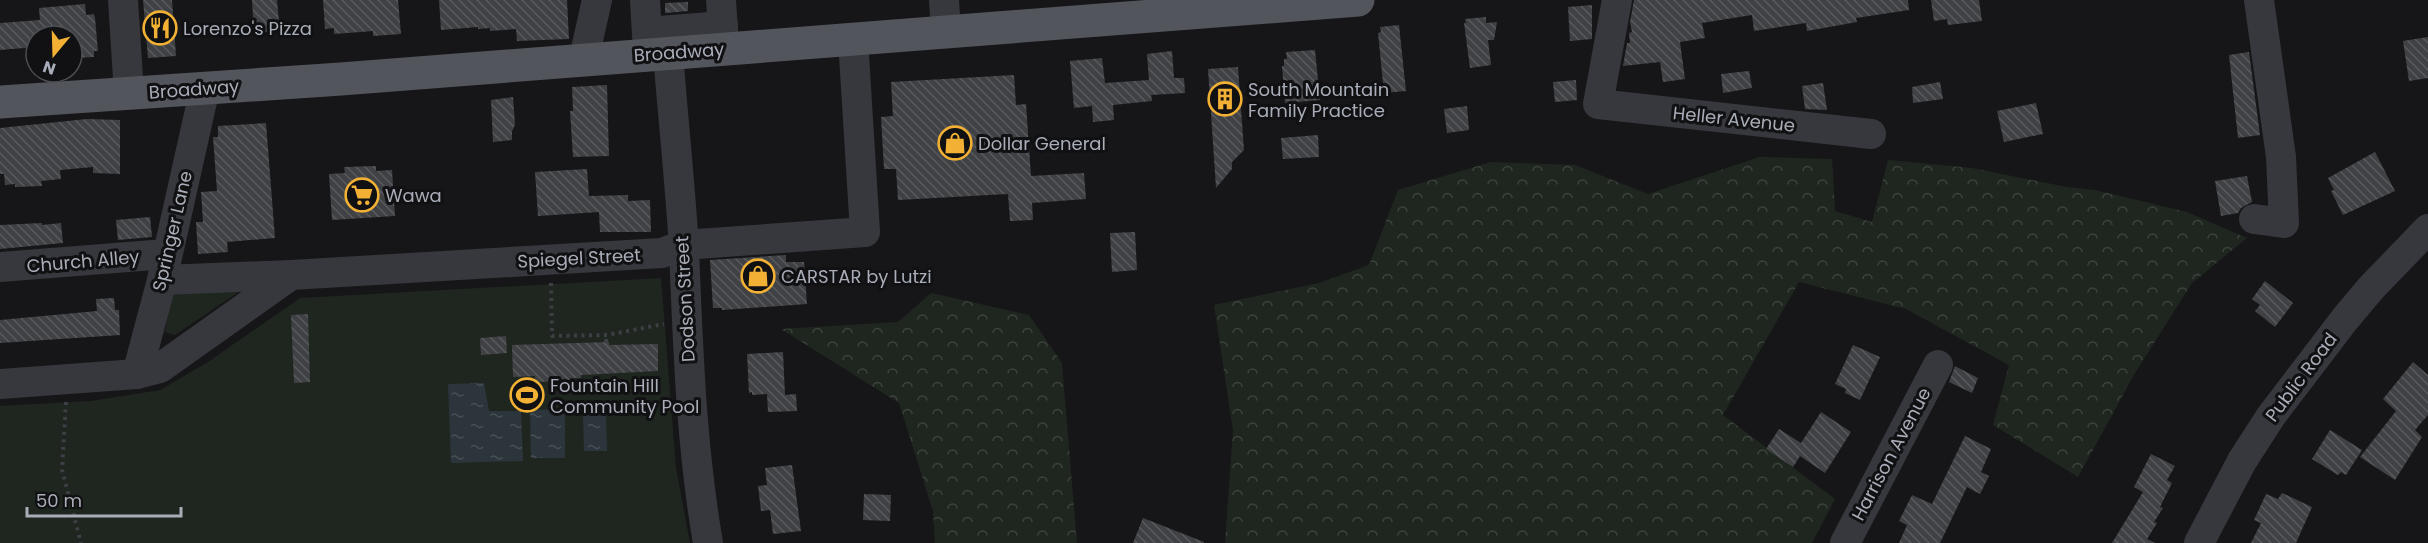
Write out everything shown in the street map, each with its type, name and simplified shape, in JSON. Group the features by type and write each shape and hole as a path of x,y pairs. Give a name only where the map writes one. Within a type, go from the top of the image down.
{"main road":[{"name":"Broadway","path":"0,102 584,58 654,47 723,25 853,39 1237,5 1358,0"}],"street":[{"path":"123,0 129,93"},
{"path":"584,58 597,0"},
{"name":"Dodson Street","path":"645,0 683,245 697,481 708,543"},
{"path":"945,0 946,32"},
{"name":"Heller Avenue","path":"1617,0 1598,104 1871,134"},
{"path":"2254,219 2284,223 2281,157 2259,0"},
{"name":"Spiegel Street","path":"164,267 291,275 662,253 683,245 865,232 853,39"},
{"name":"Springer Lane","path":"137,374 205,88"},
{"name":"Public Road","path":"2199,543 2242,461 2271,416 2345,319 2428,229"},
{"name":"Church Alley","path":"0,267 164,267"},
{"path":"0,384 137,374 160,368 291,275"},
{"name":"Harrison Avenue","path":"1845,543 1938,365"}],"path":[{"path":"550,279 552,336 607,335 668,323"},
{"path":"606,342 607,335"},
{"path":"66,401 62,471 81,543"}],"green space":[{"path":"1760,157 1832,159 1835,211 1872,222 1888,160 1972,168 2067,187 2095,190 2187,212 2247,238 2192,283 2135,373 2078,477 1993,425 2009,365 1906,309 1799,282 1723,415 1835,499 1812,543 1225,543 1233,430 1214,305 1319,283 1369,265 1398,190 1491,162 1575,165 1648,194"},
{"path":"661,278 676,468 690,543 0,543 0,406 91,401 160,390 208,362 300,298"},
{"path":"246,287 175,335 165,332 172,288"},
{"path":"931,293 1029,315 1062,363 1077,543 935,543 933,511 899,403 781,329 898,322"}],"water":[{"path":"484,383 489,411 521,411 523,461 451,463 448,384"},
{"path":"565,409 565,458 531,458 530,410"},
{"path":"583,414 606,414 607,451 584,451"}],"building":[{"name":"Lorenzo's Pizza","path":"143,0 172,0 176,56 148,58"},
{"path":"252,0 277,0 280,31 254,33"},
{"path":"323,0 398,0 401,34 373,36 373,31 334,34 334,28 325,29"},
{"path":"439,0 567,0 569,39 517,41 516,29 490,31 490,28 478,29 478,27 441,30"},
{"path":"1634,0 1908,0 1909,10 1856,18 1857,22 1807,31 1806,23 1754,31 1752,15 1702,23 1705,38 1680,42 1685,79 1663,82 1660,62 1623,66 1627,43 1630,43 1629,33 1632,32 1630,22"},
{"path":"1931,0 1979,0 1982,21 1948,25 1947,19 1934,21"},
{"path":"688,2 688,11 665,13 665,3"},
{"path":"85,4 86,15 94,14 95,18 98,51 94,51 94,57 84,57 84,24 24,24 24,48 0,50 0,23 40,20 39,8"},
{"path":"1592,5 1592,39 1570,41 1568,7"},
{"path":"1486,17 1486,23 1497,22 1494,40 1488,40 1491,65 1470,68 1465,19"},
{"path":"1399,25 1406,91 1384,93 1378,33 1381,32 1380,27"},
{"path":"2428,37 2428,78 2409,81 2403,41"},
{"path":"1315,50 1320,100 1285,103 1282,66 1284,66 1284,59 1287,59 1286,52"},
{"path":"1172,51 1174,78 1184,78 1185,93 1151,95 1152,101 1113,105 1114,120 1093,122 1092,106 1074,108 1070,61 1102,58 1105,83 1149,80 1147,54"},
{"path":"2249,52 2260,135 2238,138 2229,55"},
{"name":"South Mountain Family Practice","path":"1238,67 1244,150 1232,162 1232,169 1216,188 1208,69"},
{"path":"1749,71 1752,88 1723,93 1721,74"},
{"name":"Dollar General","path":"1014,75 1016,105 1026,104 1031,176 1084,173 1086,199 1032,203 1033,220 1010,221 1008,194 898,200 896,169 884,169 881,117 893,116 891,82"},
{"path":"1576,80 1577,100 1555,102 1553,82"},
{"path":"1940,82 1943,99 1913,103 1912,87"},
{"path":"1823,83 1827,110 1805,109 1802,86"},
{"path":"607,85 609,156 573,157 570,111 573,111 572,87"},
{"path":"513,97 515,125 512,140 493,142 491,100"},
{"path":"2036,103 2043,134 2004,142 1997,111"},
{"path":"1467,106 1469,130 1447,133 1444,109"},
{"path":"87,119 120,120 120,174 93,173 93,167 60,170 61,179 41,181 42,186 5,185 4,174 0,174 0,128"},
{"path":"266,123 275,238 227,242 228,252 198,254 196,222 203,222 201,192 217,191 213,137 218,137 218,126"},
{"path":"1318,135 1319,157 1283,159 1281,138"},
{"path":"2375,152 2395,191 2343,215 2331,191 2334,190 2328,178"},
{"name":"Wawa","path":"376,166 376,171 392,170 395,216 332,220 329,174 345,173 344,167"},
{"path":"587,169 589,196 628,195 628,201 650,200 651,232 600,232 599,212 538,216 535,172"},
{"path":"2247,176 2252,202 2241,208 2238,213 2221,216 2215,181"},
{"path":"150,217 152,237 118,240 116,220"},
{"path":"42,223 42,225 61,223 63,243 0,249 0,225"},
{"path":"1135,232 1137,270 1112,272 1110,233"},
{"name":"CARSTAR by Lutzi","path":"786,255 786,262 804,262 807,304 722,310 722,308 713,308 710,260"},
{"path":"2265,281 2293,303 2275,327 2255,311 2260,305 2252,299"},
{"path":"114,298 115,310 119,310 120,335 0,343 0,320 97,311 96,299"},
{"path":"308,314 310,382 294,383 291,315"},
{"path":"506,336 507,353 481,355 480,338"},
{"path":"609,342 609,345 658,344 658,371 581,375 581,378 570,378 570,381 535,382 535,376 513,377 512,345"},
{"path":"1853,345 1880,357 1860,400 1845,393 1846,389 1835,384"},
{"path":"783,352 785,395 796,394 797,411 768,412 767,394 752,395 752,392 749,393 747,354"},
{"path":"2413,362 2428,375 2428,415 2415,430 2422,437 2395,480 2360,457 2396,411 2383,399"},
{"path":"1955,366 1978,378 1972,393 1949,382"},
{"path":"1821,412 1851,432 1825,473 1800,456 1793,467 1766,449 1779,429 1801,443"},
{"path":"2330,430 2362,450 2346,475 2341,472 2338,475 2312,459"},
{"path":"1965,436 1991,449 1981,472 1989,476 1980,494 1967,487 1940,543 1899,543 1907,525 1899,521 1912,495 1932,504"},
{"path":"2151,454 2175,466 2167,480 2172,483 2160,507 2163,508 2147,539 2155,543 2112,543 2143,492 2134,487"},
{"path":"792,465 801,531 773,534 770,510 761,511 758,486 767,485 765,468"},
{"path":"2282,493 2312,507 2296,543 2251,543 2261,523 2254,520 2266,494 2278,499"},
{"path":"864,494 891,495 890,521 863,520"},
{"path":"1143,518 1204,542 1204,543 1133,543"}],"place":[{"name":"Lorenzo's Pizza","path":"160,28"},
{"name":"South Mountain Family Practice","path":"1225,99"},
{"name":"Dollar General","path":"955,143"},
{"name":"Wawa","path":"362,195"},
{"name":"CARSTAR by Lutzi","path":"758,276"},
{"name":"Fountain Hill Community Pool","path":"527,395"}]}
